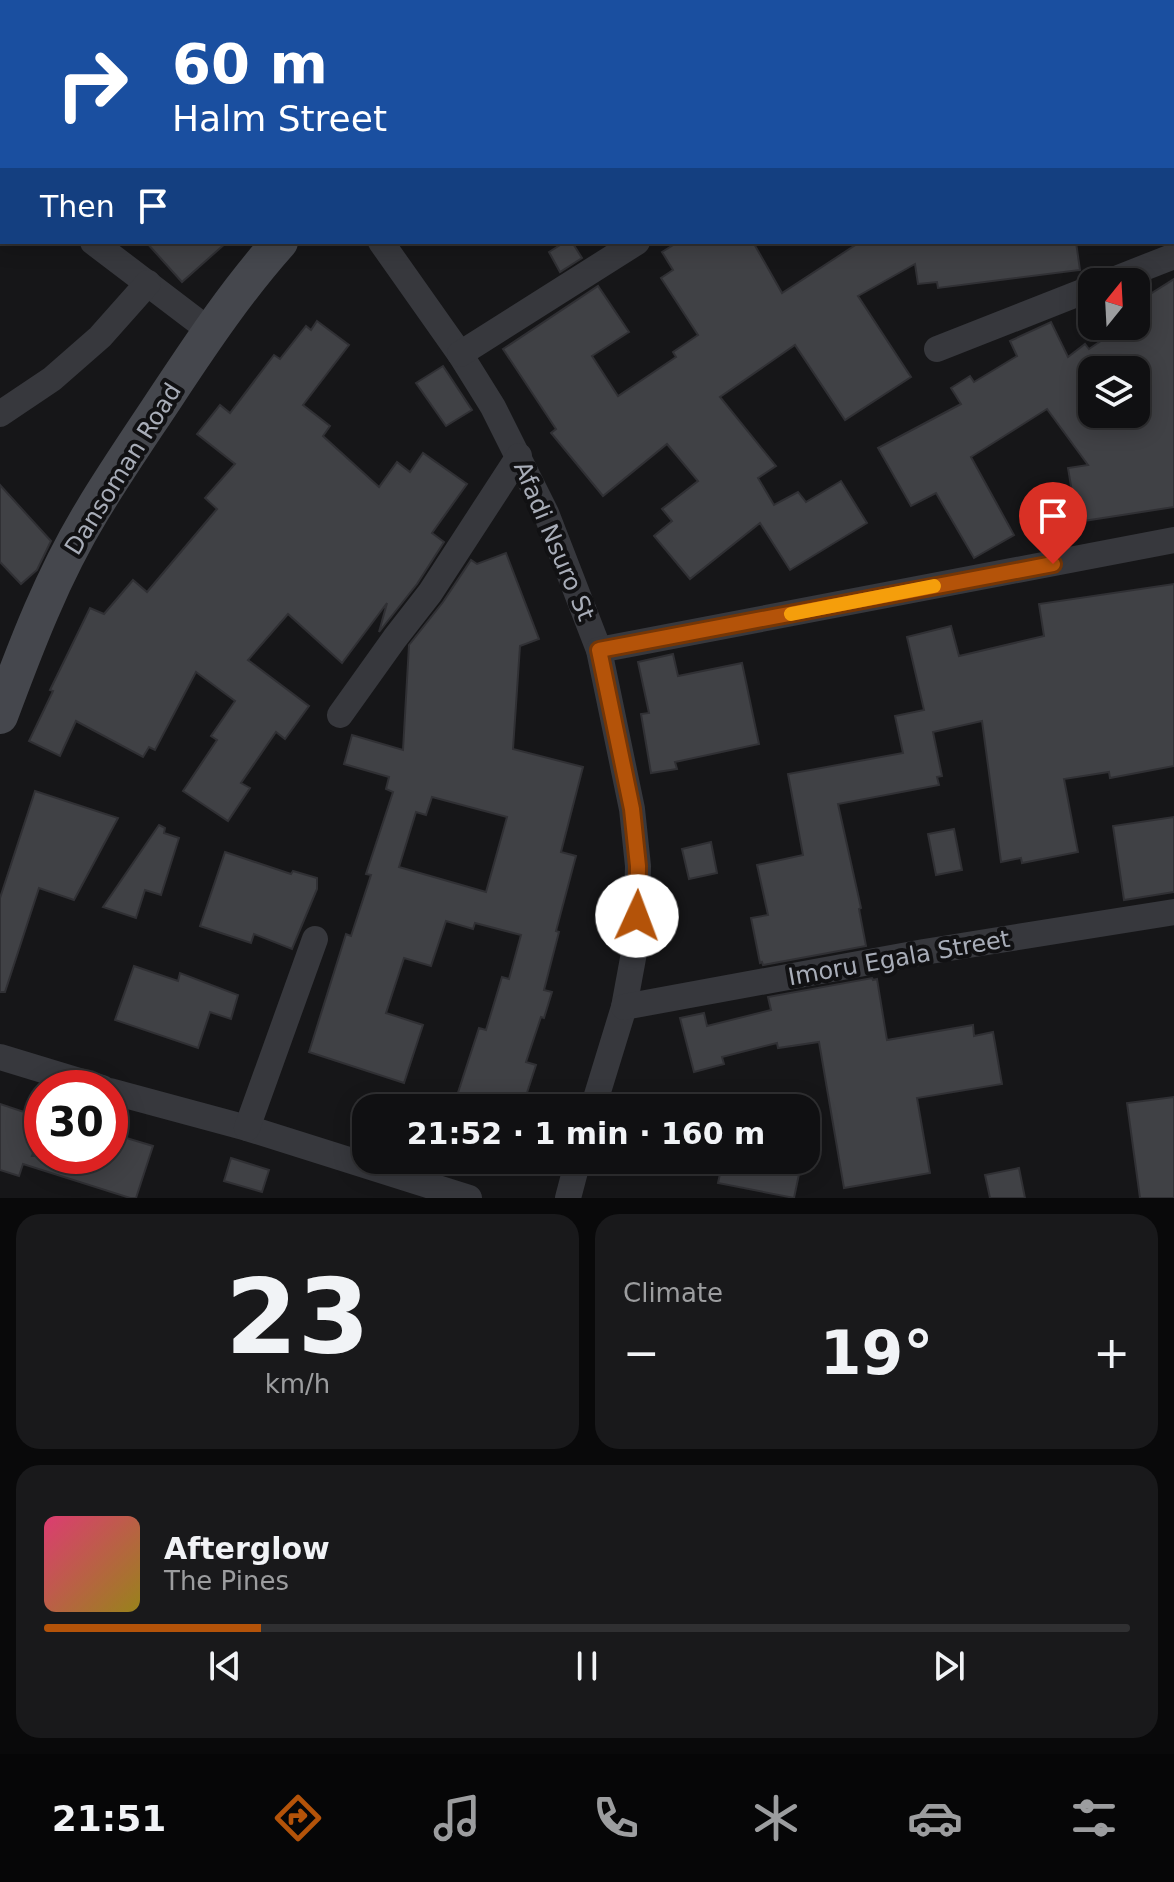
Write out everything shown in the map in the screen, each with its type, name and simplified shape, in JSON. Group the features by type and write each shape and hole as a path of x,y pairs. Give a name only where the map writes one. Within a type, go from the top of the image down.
{"main road":[{"name":"Dansoman Road","path":"0,716 48,597 91,512 210,331 257,267 278,244"}],"street":[{"path":"96,244 210,331"},
{"name":"Afadi Nsuro St","path":"382,244 460,354 493,407 546,513 599,650 632,809 638,866 636,942 624,1007 597,1094"},
{"path":"460,354 634,244"},
{"path":"1144,268 1174,256"},
{"path":"0,414 52,379 100,337 148,283"},
{"path":"937,349 1078,294"},
{"path":"340,715 430,593 519,456"},
{"path":"599,650 1174,540"},
{"name":"Imoru Egala Street","path":"624,1007 924,952 1174,912"},
{"path":"247,1128 315,939"},
{"path":"0,1057 43,1070"},
{"path":"128,1096 247,1128 469,1198"},
{"path":"568,1198 574,1174"}],"building":[{"path":"148,244 225,244 182,282"},
{"path":"562,244 573,244 582,258 560,272 549,252"},
{"path":"675,244 754,244 782,293 857,244 1076,244 1080,268 938,288 937,282 918,284 915,264 858,296 911,377 845,420 795,345 720,397 776,466 758,478 774,505 798,492 806,502 841,481 867,523 790,570 760,523 690,579 654,536 672,521 662,509 698,481 667,444 603,496 551,433 556,429 503,349 598,286 629,332 592,356 618,396 676,357 673,352 698,335 661,278 673,270 662,252"},
{"path":"1174,279 1174,507 1077,522 1068,468 1088,465 1047,409 971,457 1014,535 974,558 936,493 911,506 878,448 961,404 951,388 970,376 974,382 1017,356 1010,341 1051,322 1068,357 1085,344 1089,349 1102,340 1150,340 1150,294"},
{"path":"317,321 349,345 303,405 330,426 323,436 379,487 397,462 410,472 423,453 467,484 432,533 444,542 417,584 379,632 387,603 342,663 288,614 248,660 309,706 285,739 276,732 241,783 250,788 228,821 183,791 217,740 211,736 235,701 196,672 155,750 149,747 143,757 76,721 60,756 29,741 90,608 104,614 133,580 147,592 217,509 205,498 235,464 197,434 220,405 230,413 274,355 280,359 306,326 311,330"},
{"path":"443,366 472,410 446,426 416,383"},
{"path":"0,485 51,541 37,570 21,584 0,562"},
{"path":"506,553 539,639 520,646 513,749 583,767 561,852 576,856 544,990 552,992 526,1062 536,1065 527,1094 458,1094 479,1028 486,1030 502,977 509,979 521,935 475,923 473,929 446,921 431,966 404,958 386,1013 423,1025 404,1083 309,1052 346,934 351,936 371,875 366,874 393,792 386,789 389,777 344,764 352,735 403,750 409,645 471,560 477,564","holes":["432,797 507,817 486,892 399,867 416,812 426,815"]},
{"path":"1174,584 1174,766 1110,778 1109,772 1064,779 1078,852 1022,863 1021,858 1001,862 982,721 933,732 942,776 937,777 939,785 838,804 861,908 866,946 763,965 760,963 751,918 768,915 757,865 803,855 788,774 903,753 895,716 924,710 907,637 951,626 959,656 1044,636 1039,604"},
{"path":"673,654 678,676 742,663 759,744 675,762 677,769 651,773 641,714 649,713 638,662"},
{"path":"35,791 118,818 74,900 39,888 5,992 0,992 0,898"},
{"path":"1174,817 1174,892 1124,900 1113,826"},
{"path":"159,825 165,828 164,833 179,838 161,895 145,890 136,918 103,907"},
{"path":"954,829 962,870 936,875 928,834"},
{"path":"711,842 717,873 689,879 682,849"},
{"path":"225,852 291,874 293,871 317,878 317,889 292,949 254,934 251,943 200,926"},
{"path":"134,966 178,981 180,973 238,995 231,1019 210,1012 198,1048 115,1020"},
{"path":"877,979 887,1040 973,1025 974,1036 993,1032 1002,1084 917,1098 930,1173 844,1188 819,1042 778,1048 777,1043 722,1057 724,1064 694,1072 680,1018 704,1013 707,1026 771,1010 768,997"},
{"path":"1174,1097 1174,1198 1140,1198 1127,1103"},
{"path":"0,1104 24,1112 24,1164 19,1176 0,1170"},
{"path":"128,1138 153,1146 136,1198 54,1174 128,1174"},
{"path":"231,1158 269,1170 262,1192 224,1181"},
{"path":"1019,1168 1025,1198 990,1198 985,1175"},
{"path":"720,1174 799,1174 794,1198 718,1183"}],"slow traffic":[{"path":"791,614 934,586"}],"route":[{"path":"637,916 638,866 632,809 599,650 1053,564"}]}
